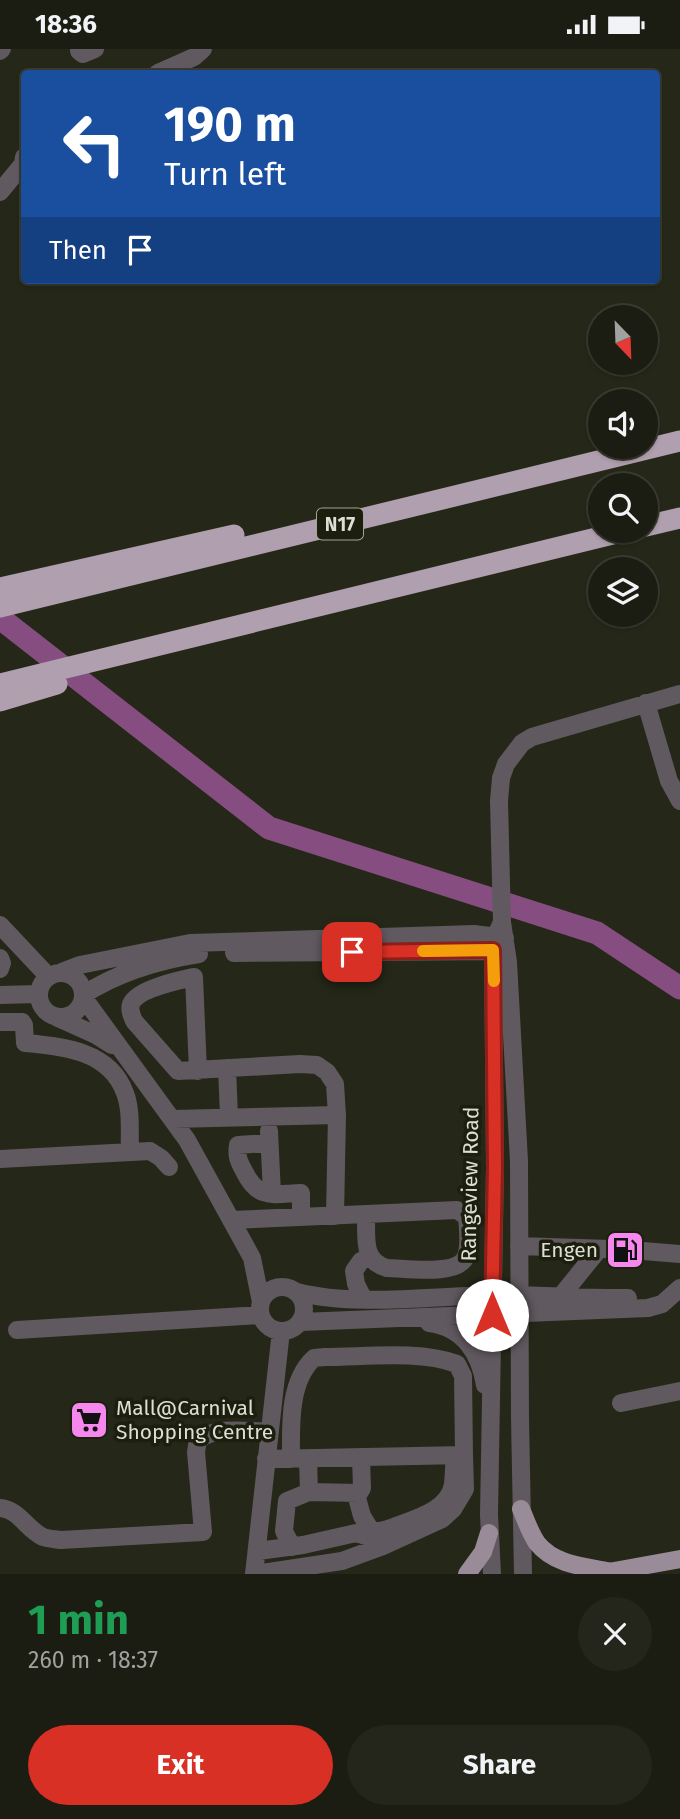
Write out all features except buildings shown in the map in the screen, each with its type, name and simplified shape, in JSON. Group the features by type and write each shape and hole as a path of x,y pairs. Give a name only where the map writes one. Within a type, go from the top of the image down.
{"highway":[{"path":"658,441 680,436"},
{"name":"N17","path":"0,607 680,441"},
{"path":"0,588 588,456"},
{"path":"658,523 680,518"},
{"path":"0,701 43,681 232,627 588,540"},
{"path":"0,684 43,681"}],"main road":[{"path":"521,1509 533,1536 549,1554 568,1563 606,1573 680,1559"},
{"path":"467,1574 483,1552 489,1533"}],"street":[{"path":"165,70 194,57 203,49"},
{"path":"0,192 21,166"},
{"path":"680,694 646,703 669,781 680,801"},
{"name":"Rangeview Road","path":"492,1574 489,1533 501,934 499,789 503,772 512,755 522,743 532,737 646,703"},
{"path":"0,925 55,974 75,977 82,988 83,996 120,1051 173,1119 251,1258 261,1308 268,1326 291,1328 399,1318 648,1308 658,1306 675,1296"},
{"path":"120,1051 96,1035 55,1017 42,1008 38,994 43,981 80,965 190,943 501,934"},
{"path":"55,1017 66,1017 76,1012 83,996 119,976 180,957 501,934"},
{"name":"Rangeview Road","path":"501,934 519,1161 523,1574"},
{"path":"0,958 0,969"},
{"path":"99,1020 100,1006 106,992 119,976"},
{"path":"198,1071 194,977 167,984 136,998 131,1005 134,1021 178,1072 198,1071 227,1068 300,1064 321,1067 330,1075 335,1084 337,1115 335,1216"},
{"path":"0,995 38,994"},
{"path":"0,1022 22,1022 25,1043 76,1049 97,1059 118,1079 126,1094 130,1152"},
{"path":"227,1068 229,1116"},
{"path":"173,1119 337,1115"},
{"path":"269,1117 272,1194"},
{"path":"269,1143 240,1144 237,1147 237,1157 252,1187 272,1194 301,1193 301,1217"},
{"path":"0,1159 150,1151 161,1157 169,1167"},
{"path":"231,1220 335,1216 366,1214 457,1210 464,1213 467,1219 467,1255 460,1265 453,1269 387,1268 370,1257 367,1249 366,1214"},
{"path":"519,1246 604,1249 561,1296"},
{"path":"643,1251 680,1254"},
{"path":"363,1298 356,1284 354,1271 360,1261 370,1257"},
{"path":"251,1258 304,1303 305,1310 291,1328 269,1432 309,1492"},
{"path":"261,1308 270,1290 290,1289 316,1297 363,1298 519,1294 622,1298 675,1296"},
{"path":"18,1330 261,1308"},
{"path":"399,1318 436,1324 463,1336 471,1346 484,1374 491,1423"},
{"path":"285,1459 291,1328"},
{"path":"430,1346 444,1360 457,1364 463,1376 460,1455 453,1485 443,1503 442,1519 336,1563 259,1573 301,1373 318,1350 330,1347 430,1346"},
{"path":"621,1403 680,1391"},
{"path":"0,1508 12,1510 39,1534 61,1540 203,1532 196,1445 198,1440 205,1434 233,1431 269,1432"},
{"path":"285,1459 460,1455"},
{"path":"292,1546 284,1534 287,1501 309,1492 356,1494 362,1488 361,1457"},
{"path":"356,1494 366,1524 377,1531 443,1510"},
{"path":"263,1551 356,1533 378,1540 399,1539"}],"waterway":[{"path":"0,618 269,828 597,933 680,988"}],"tunnel":[{"path":"609,1249 643,1251"}],"slow traffic":[{"path":"423,951 493,950 494,981"}],"place":[{"name":"Engen","path":"625,1250"},
{"name":"Mall@Carnival Shopping Centre","path":"89,1420"}],"route":[{"path":"352,952 493,950 495,1168 492,1315"}]}
